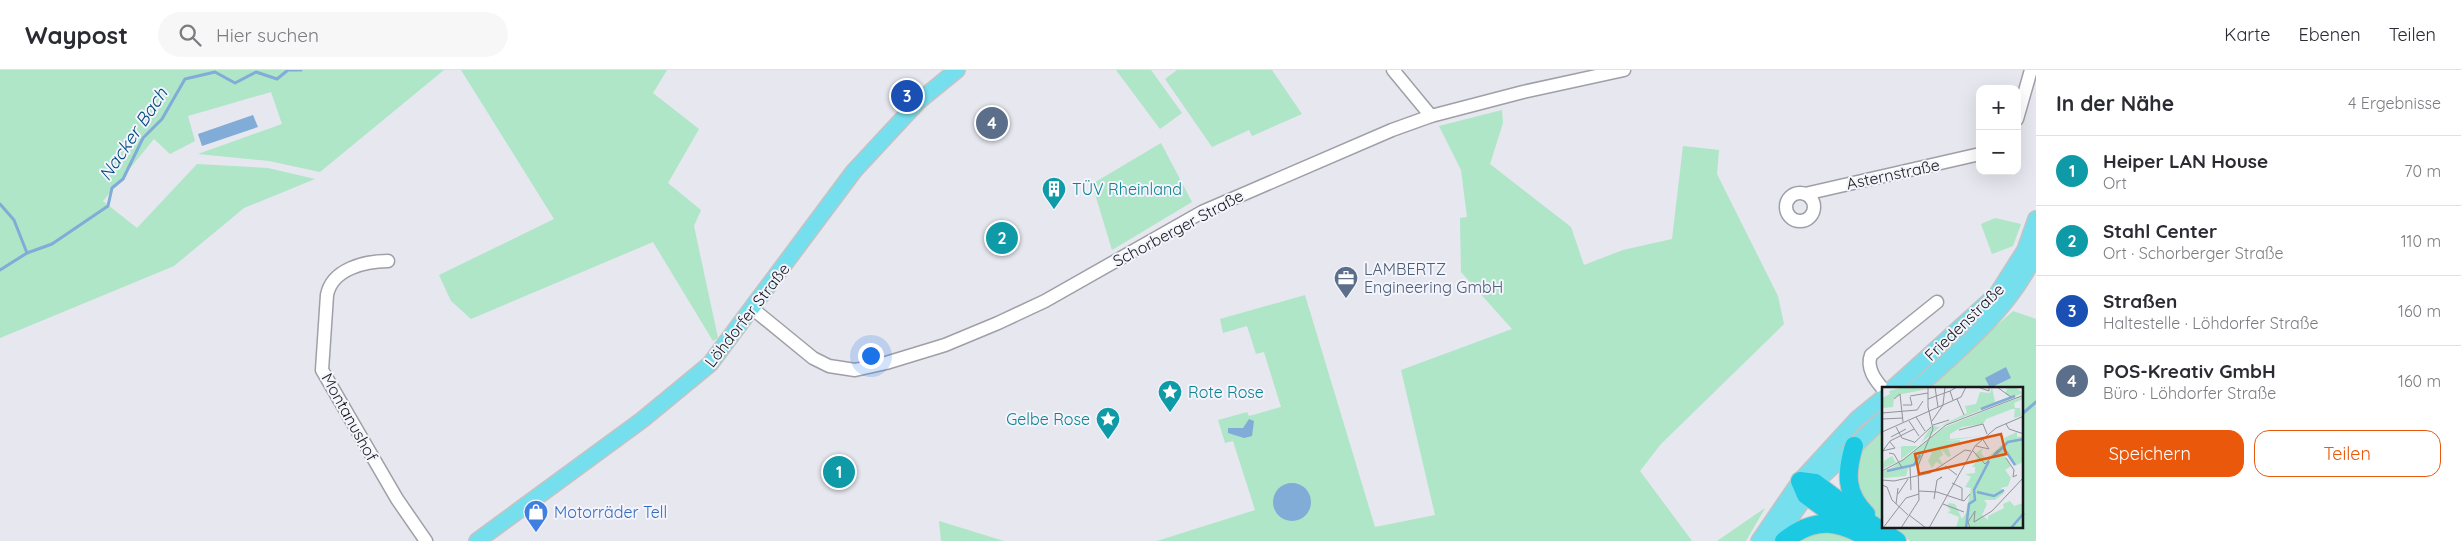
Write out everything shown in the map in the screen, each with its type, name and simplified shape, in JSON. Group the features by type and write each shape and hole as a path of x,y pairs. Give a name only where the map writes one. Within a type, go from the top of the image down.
{"highway":[{"path":"1854,446 1848,471 1849,490 1878,537"},
{"path":"1807,486 1878,537"},
{"path":"1807,486 1878,537"},
{"path":"1784,541 1805,527 1820,523 1832,524 1878,537"}],"main road":[{"name":"Löhdorfer Straße","path":"477,541 697,377 710,364 753,309 854,171 919,101 957,70"},
{"name":"Friedenstraße","path":"1894,387 1997,294 2025,250 2036,219"},
{"name":"Friedenstraße","path":"1918,387 1970,342 2000,307 2025,272 2036,252"},
{"path":"1759,541 1807,486 1857,419 1882,399"},
{"path":"1774,541 1807,486 1882,420"}],"street":[{"path":"1393,70 1431,116"},
{"name":"Schorberger Straße","path":"753,309 813,358 829,366 855,370 886,363 945,345 998,322 1045,300 1202,212 1337,153 1431,116 1523,92 1624,70"},
{"path":"2021,104 2030,70"},
{"name":"Asternstraße","path":"1806,194 1976,155"},
{"name":"Montanushof","path":"388,260 370,261 356,266 336,276 330,283 327,295 322,370 397,499 426,541"},
{"name":"Friedenstraße","path":"1882,387 1871,373 1870,356 1937,302"}],"green space":[{"path":"0,70 444,70 320,172 269,161 198,154 282,124 271,92 188,116 195,141 170,154 154,139 103,201 137,228 197,164 268,168 315,179 244,208 174,266 0,338"},
{"path":"461,70 667,70 653,93 699,129 668,183 701,210 694,226 718,338 713,341 653,242 471,319 451,301 439,275 554,219"},
{"path":"1116,70 1151,70 1182,113 1160,129"},
{"path":"1177,70 1272,70 1302,114 1252,136 1249,130 1212,147 1165,79"},
{"path":"1502,110 1503,123 1490,164 1571,227 1584,265 1623,250 1672,239 1683,146 1719,150 1717,174 1778,296 1784,324 1661,444 1640,471 1692,541 1157,541 1255,510 1233,441 1225,443 1218,420 1247,412 1249,416 1281,407 1264,352 1256,354 1247,326 1223,333 1220,319 1305,295 1375,527 1435,515 1401,370 1512,329 1461,272 1460,218 1467,217 1461,170 1439,126"},
{"path":"1161,143 1192,202 1112,250 1092,184"},
{"path":"1995,218 2021,224 2013,246 1992,254 1981,224"},
{"path":"2013,311 2036,319 2036,541 1910,541 1890,528 2024,528 2024,387 1927,387"},
{"path":"1882,428 1882,522 1873,515 1854,488 1862,447"},
{"path":"1765,508 1746,541 1717,541"},
{"path":"939,521 1004,541 941,541"},
{"path":"1827,527 1861,541 1792,541"}],"water":[{"path":"253,115 258,127 202,146 198,134"},
{"path":"2006,367 2011,378 1990,387 1985,378"},
{"path":"1249,419 1254,421 1252,436 1244,438 1228,433 1228,428 1243,428"},
{"path":"1292,483 1306,488 1311,502 1306,516 1292,521 1278,516 1273,502 1278,488"}],"waterway":[{"name":"Nacker Bach","path":"0,270 27,253 52,244 108,206 112,188 123,179 143,138 162,119 185,79 215,72 235,83 256,72 277,79 288,70 301,70"},
{"path":"0,204 14,220 27,253"},
{"path":"2024,412 2036,402"}],"place":[{"name":"Straßen","path":"907,96"},
{"name":"POS-Kreativ GmbH","path":"992,123"},
{"name":"TÜV Rheinland","path":"1054,210"},
{"name":"Stahl Center","path":"1002,238"},
{"name":"LAMBERTZ Engineering GmbH","path":"1346,299"},
{"name":"Rote Rose","path":"1170,413"},
{"name":"Gelbe Rose","path":"1108,440"},
{"name":"Heiper LAN House","path":"839,472"},
{"name":"Motorräder Tell","path":"536,533"}]}
